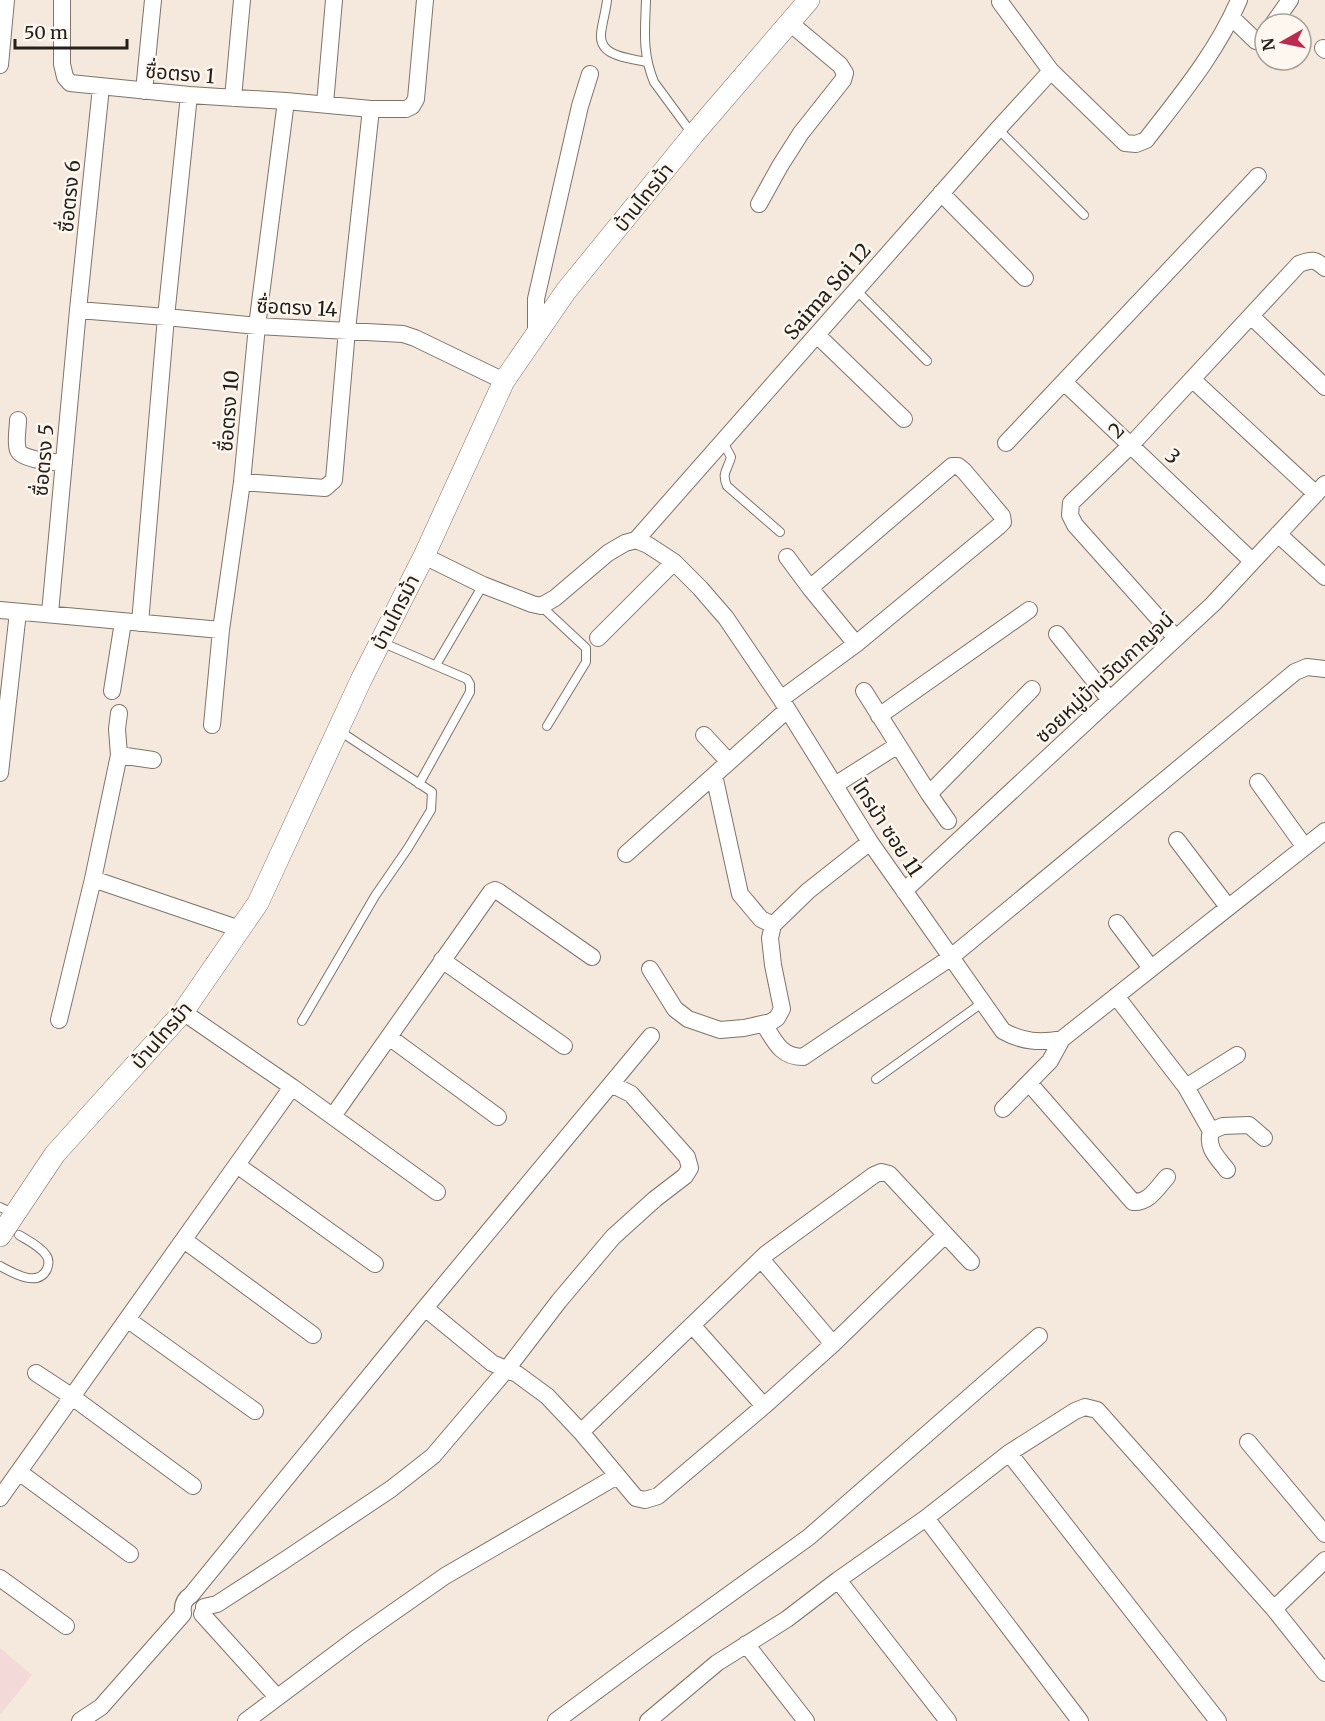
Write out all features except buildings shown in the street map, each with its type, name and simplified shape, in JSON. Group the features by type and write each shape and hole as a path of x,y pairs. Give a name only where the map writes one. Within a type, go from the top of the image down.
{"street":[{"path":"0,65 6,0"},
{"name":"ซื่อตรง 1","path":"62,0 62,64 65,77 70,82 144,91 371,109 406,109 412,106 416,99 426,0"},
{"path":"144,91 153,0"},
{"path":"232,98 242,0"},
{"path":"325,104 334,0"},
{"name":"บ้านไทรม้า","path":"9,1223 55,1154 183,1012 258,903 337,730 423,556 504,381 566,291 693,135 809,0"},
{"path":"1000,0 1051,71 1125,143 1136,144 1146,140 1187,87 1231,17 1239,0"},
{"path":"1231,17 1253,38"},
{"path":"759,204 791,148 843,80 845,73 840,64 790,22"},
{"name":"Saima Soi 12","path":"636,540 1051,71"},
{"path":"536,333 536,299 580,106 590,74"},
{"name":"ซื่อตรง 6","path":"78,310 101,87"},
{"path":"112,691 131,622 189,95"},
{"name":"ซื่อตรง 10","path":"212,725 221,630 242,482 257,326 286,101"},
{"path":"242,482 325,488 334,480 347,330 371,109"},
{"path":"1006,443 1258,176"},
{"path":"941,193 1025,278"},
{"name":"2","path":"1176,638 1075,525 1070,515 1071,503 1131,445 1299,264 1318,264"},
{"name":"ซื่อตรง 14","path":"78,310 166,316 257,326 402,334 415,338 504,381"},
{"name":"ซื่อตรง 5","path":"50,614 78,310"},
{"path":"1251,316 1325,387"},
{"path":"817,334 904,419"},
{"path":"1192,379 1320,489"},
{"name":"3","path":"1064,382 1252,561"},
{"path":"18,420 17,449 21,455 27,458 64,463"},
{"path":"626,854 729,762 784,704 999,526 1003,522 1002,516 964,471 958,466 952,466 810,588"},
{"name":"ซอยหมู่บ้านวัฒกาญจน์","path":"904,891 1213,604 1320,489"},
{"path":"1278,534 1325,577"},
{"path":"423,556 483,585 541,606 555,598 608,553 625,543 636,540"},
{"name":"ไทรม้า ซอย 11","path":"636,540 674,562 726,618 784,704 870,842 1003,1031 1016,1038 1035,1042 1062,1039"},
{"path":"787,556 856,644"},
{"path":"598,638 674,562"},
{"path":"0,610 221,630"},
{"path":"879,716 1029,610"},
{"path":"0,773 18,612"},
{"path":"1057,634 1110,700"},
{"path":"764,1024 778,1047 792,1057 803,1057 950,958 1295,672 1307,667 1325,669"},
{"path":"929,794 1032,689"},
{"path":"864,691 948,821"},
{"path":"59,1020 93,879 119,755 117,729 119,713"},
{"path":"704,735 729,762"},
{"path":"835,785 898,745"},
{"path":"119,755 153,760"},
{"path":"714,776 740,894 761,919 773,925"},
{"path":"1258,782 1304,846"},
{"path":"1003,1108 1050,1062 1062,1039 1325,831"},
{"path":"1176,840 1228,907"},
{"path":"650,969 675,1009 688,1019 720,1030 744,1029 771,1022 782,1010 770,938 773,925 808,891 870,842"},
{"path":"93,879 240,929"},
{"path":"333,1116 491,892 495,890 592,957"},
{"path":"1117,923 1151,968"},
{"path":"442,960 564,1046"},
{"path":"1116,996 1186,1087 1211,1131 1209,1139 1211,1150 1227,1170"},
{"path":"183,1012 333,1116 437,1192"},
{"path":"81,1721 98,1714 183,1614 183,1604 186,1598 191,1595 651,1036"},
{"path":"388,1037 498,1117"},
{"path":"1186,1087 1237,1054"},
{"path":"1029,1083 1133,1202 1147,1199 1167,1177"},
{"path":"183,1614 190,1618 236,1592 391,1489 433,1456 507,1369 613,1236 685,1176 690,1168 687,1157 632,1094 611,1084"},
{"path":"0,1498 291,1087"},
{"path":"1211,1131 1222,1126 1250,1125 1264,1138"},
{"path":"237,1165 375,1264"},
{"path":"581,1432 761,1259 865,1182 882,1172 888,1174 970,1262"},
{"path":"425,1308 492,1364 518,1374 547,1396 581,1432 636,1498 645,1500 658,1496 764,1406 833,1344 945,1235"},
{"path":"184,1240 313,1335"},
{"path":"761,1259 833,1344"},
{"path":"127,1319 255,1411"},
{"path":"692,1324 764,1406"},
{"path":"556,1721 809,1537 1039,1336"},
{"path":"36,1373 194,1486"},
{"path":"659,1717 717,1663 787,1619 926,1518 1009,1453 1085,1407 1097,1410 1274,1609 1325,1673"},
{"path":"1248,1442 1325,1533"},
{"path":"1009,1453 1218,1721"},
{"path":"19,1472 130,1554"},
{"path":"246,1721 358,1637 445,1576 617,1476"},
{"path":"926,1518 1080,1721"},
{"path":"1274,1609 1325,1560"},
{"path":"0,1578 66,1626"},
{"path":"838,1580 948,1721"},
{"path":"191,1595 201,1599 203,1610 277,1697"},
{"path":"746,1644 806,1721"}],"lane":[{"path":"607,0 601,37 604,48 612,53 646,62"},
{"path":"646,0 646,62 654,82 693,135"},
{"path":"998,129 1084,214"},
{"path":"856,290 927,361"},
{"path":"723,442 731,457 724,473 727,486 780,532"},
{"path":"436,665 483,585"},
{"path":"541,606 586,648 588,655 547,726"},
{"path":"381,642 467,679 470,684 470,692 419,784"},
{"path":"302,1021 375,896 431,810 432,792 337,730"},
{"path":"876,1079 982,1002"},
{"path":"0,1266 28,1279 39,1278 49,1264 47,1255 9,1223"}],"shaded area":[{"path":"0,1648 32,1675 0,1715"}]}
